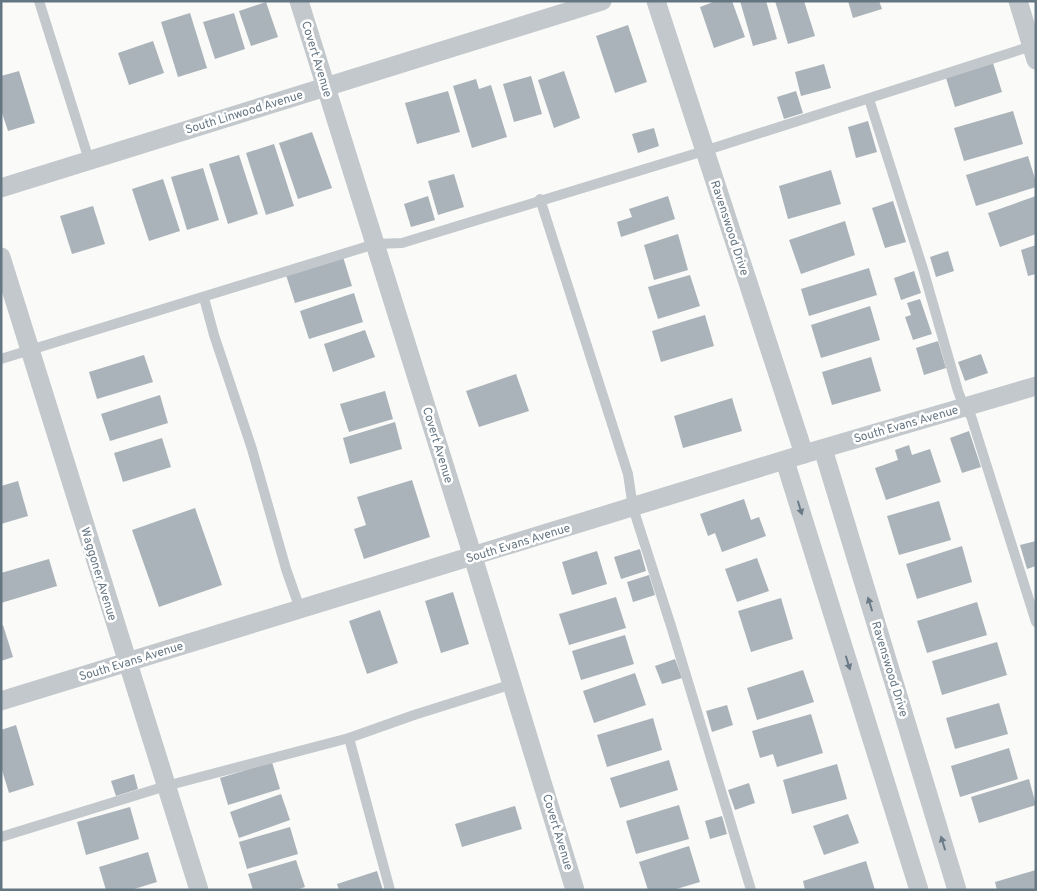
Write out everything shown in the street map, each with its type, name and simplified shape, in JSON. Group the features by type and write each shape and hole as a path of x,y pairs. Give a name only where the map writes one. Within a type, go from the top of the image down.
{"street":[{"name":"Covert Avenue","path":"299,1 474,557 569,888"},
{"name":"South Linwood Avenue","path":"1,188 602,1"},
{"name":"Ravenswood Drive","path":"656,1 804,454"},
{"path":"1018,1 1034,53"},
{"name":"Waggoner Avenue","path":"1,257 199,890"},
{"name":"South Evans Avenue","path":"1,701 804,454 1036,386"},
{"name":"Ravenswood Drive","path":"823,449 957,890"},
{"path":"785,461 919,890"}],"lane":[{"path":"39,1 89,160"},
{"path":"1,359 375,244 402,243 869,99 1034,53"},
{"path":"869,99 964,407 971,416 1036,622"},
{"path":"540,199 628,474 633,508 672,629 751,890"},
{"path":"204,298 300,609"},
{"path":"1,837 166,786 349,738 512,684"},
{"path":"349,738 390,890"}],"building":[{"path":"716,1 732,1 745,37 714,48 700,7"},
{"path":"740,1 766,1 777,39 753,46"},
{"path":"775,1 804,1 815,36 788,44"},
{"path":"848,1 879,1 882,9 853,18"},
{"path":"266,2 278,37 251,46 239,11"},
{"path":"190,13 207,68 178,77 161,22"},
{"path":"234,13 245,49 215,59 203,22"},
{"path":"628,25 647,82 615,93 596,36"},
{"path":"153,41 164,73 129,85 118,53"},
{"path":"993,63 1002,92 955,107 946,78"},
{"path":"824,64 831,88 801,96 795,72"},
{"path":"19,71 35,123 8,131 1,110 1,76"},
{"path":"564,71 580,118 554,128 538,80"},
{"path":"531,76 542,114 514,122 503,84"},
{"path":"476,79 479,89 491,85 507,137 472,148 453,86"},
{"path":"448,91 460,132 417,144 405,103"},
{"path":"796,91 803,113 784,119 777,97"},
{"path":"1013,111 1023,144 964,161 954,128"},
{"path":"868,121 877,152 856,158 848,127"},
{"path":"654,128 659,146 638,153 632,134"},
{"path":"312,132 332,188 298,199 279,143"},
{"path":"274,144 294,206 266,215 246,153"},
{"path":"239,155 258,214 228,224 209,164"},
{"path":"1028,156 1036,187 976,206 966,175"},
{"path":"203,168 219,220 187,230 171,177"},
{"path":"831,170 841,204 788,219 779,186"},
{"path":"454,174 464,207 438,215 428,181"},
{"path":"163,179 180,231 149,241 132,189"},
{"path":"428,196 435,220 411,227 404,204"},
{"path":"668,196 675,219 621,237 617,222 632,217 629,209"},
{"path":"1036,196 1036,234 1000,247 988,213"},
{"path":"893,201 906,242 885,248 872,208"},
{"path":"93,206 105,244 72,254 60,216"},
{"path":"845,221 855,255 801,274 789,240"},
{"path":"678,234 688,270 654,280 644,245"},
{"path":"1036,245 1036,274 1028,276 1021,250"},
{"path":"948,251 954,271 936,277 930,257"},
{"path":"343,257 352,286 295,303 286,275"},
{"path":"869,268 877,295 809,316 801,289"},
{"path":"914,271 921,293 901,300 894,278"},
{"path":"690,275 700,306 658,319 648,287"},
{"path":"354,293 363,322 309,339 300,311"},
{"path":"920,299 932,334 913,340 905,317 911,315 907,303"},
{"path":"870,306 880,340 821,358 811,325"},
{"path":"705,315 714,346 661,362 652,331"},
{"path":"365,330 375,357 333,372 324,344"},
{"path":"938,341 946,368 924,375 916,348"},
{"path":"981,354 988,373 965,381 958,362"},
{"path":"144,355 153,382 97,399 89,372"},
{"path":"871,357 881,391 832,405 822,372"},
{"path":"516,374 529,411 479,427 466,391"},
{"path":"385,391 393,419 349,432 340,404"},
{"path":"160,395 168,423 110,441 101,414"},
{"path":"732,398 742,431 683,448 674,416"},
{"path":"395,422 402,449 350,464 343,438"},
{"path":"969,431 981,467 962,473 950,438"},
{"path":"162,438 171,467 123,482 114,453"},
{"path":"909,445 912,455 930,449 941,482 886,500 875,468 898,460 895,450"},
{"path":"412,480 430,537 364,559 354,529 366,525 357,497"},
{"path":"18,481 28,516 1,524 1,486"},
{"path":"744,499 751,520 759,517 766,536 722,552 715,533 708,536 700,514"},
{"path":"939,501 951,540 899,555 887,516"},
{"path":"195,508 222,585 159,607 132,530"},
{"path":"1036,541 1036,566 1027,569 1020,545"},
{"path":"962,546 972,582 917,599 906,564"},
{"path":"640,549 646,571 621,579 614,557"},
{"path":"597,551 607,584 572,595 562,562"},
{"path":"757,558 769,591 737,602 725,569"},
{"path":"49,559 57,586 1,603 1,573"},
{"path":"649,575 655,595 633,602 627,582"},
{"path":"453,592 469,644 441,653 425,601"},
{"path":"616,597 626,628 569,645 559,614"},
{"path":"781,598 793,639 751,652 738,611"},
{"path":"977,602 987,635 927,653 917,621"},
{"path":"380,610 398,663 367,674 349,621"},
{"path":"3,625 13,657 1,661 1,626"},
{"path":"625,635 634,664 581,680 572,651"},
{"path":"997,642 1007,675 942,695 932,661"},
{"path":"675,659 682,678 662,684 655,666"},
{"path":"803,670 814,702 757,720 747,688"},
{"path":"635,673 646,705 594,723 583,691"},
{"path":"999,703 1008,734 955,749 946,718"},
{"path":"727,705 733,725 712,732 706,711"},
{"path":"811,714 823,753 777,767 773,754 760,758 752,731"},
{"path":"653,718 662,750 607,767 597,735"},
{"path":"16,725 34,785 9,793 1,767 1,730"},
{"path":"1009,748 1018,779 960,797 951,766"},
{"path":"669,760 678,790 620,808 610,778"},
{"path":"272,762 280,789 228,805 220,778"},
{"path":"837,764 847,799 792,814 783,780"},
{"path":"134,774 138,789 116,796 111,781"},
{"path":"1029,779 1036,805 979,823 971,797"},
{"path":"749,783 755,803 735,810 728,790"},
{"path":"281,794 290,820 239,838 230,812"},
{"path":"679,805 689,839 636,854 626,821"},
{"path":"515,806 522,829 462,847 455,824"},
{"path":"130,807 139,839 86,855 77,822"},
{"path":"848,814 859,843 824,855 813,826"},
{"path":"722,816 727,834 710,839 705,821"},
{"path":"290,827 298,854 247,869 239,842"},
{"path":"689,846 700,882 673,890 648,890 639,862"},
{"path":"148,852 157,882 131,890 106,890 99,867"},
{"path":"296,860 305,887 296,890 253,890 248,874"},
{"path":"866,861 875,890 805,890 803,881"},
{"path":"1036,870 1036,890 997,890 995,882"},
{"path":"377,871 383,890 339,890 337,884"}]}
